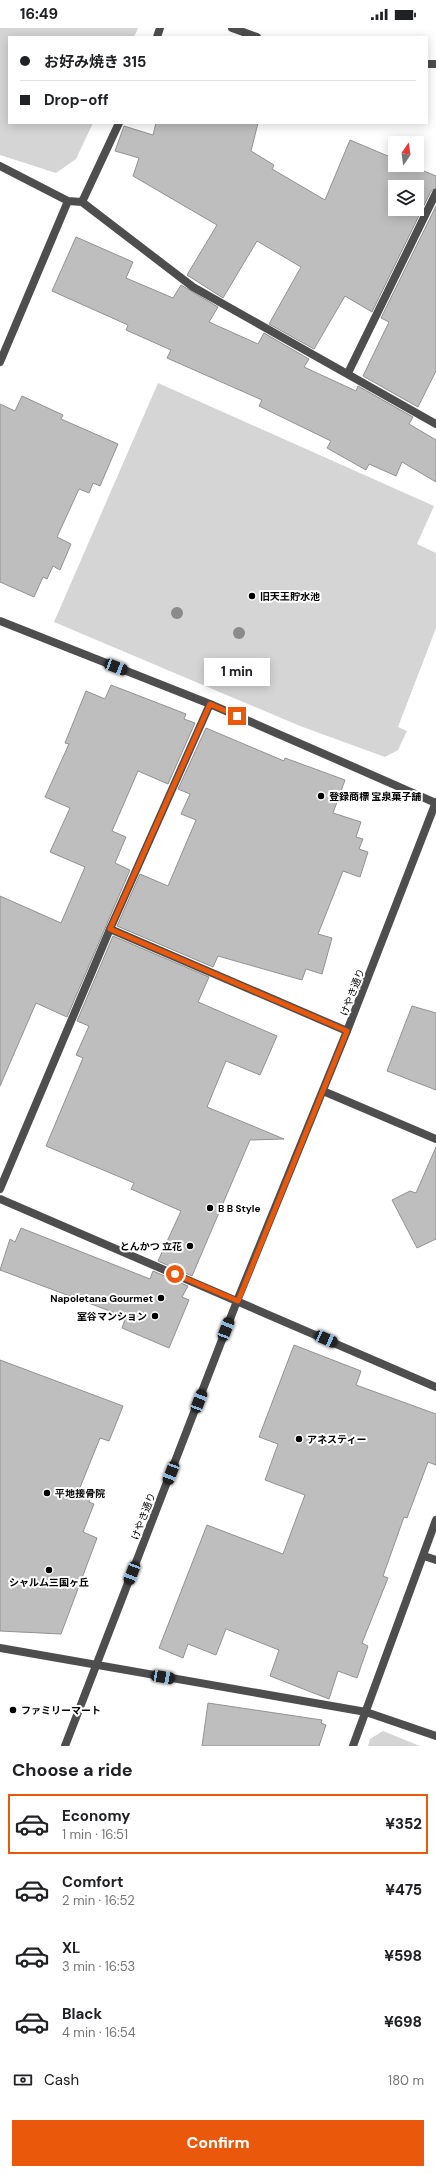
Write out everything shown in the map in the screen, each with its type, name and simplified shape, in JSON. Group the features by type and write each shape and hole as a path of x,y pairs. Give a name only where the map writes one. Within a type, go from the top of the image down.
{"street":[{"path":"232,28 254,36"},
{"path":"82,202 119,124"},
{"path":"0,166 68,201 82,202 193,286 436,424"},
{"path":"348,373 436,193"},
{"path":"0,362 68,201"},
{"path":"0,621 210,704 436,803"},
{"path":"0,1189 110,929 210,704"},
{"name":"けやき通り","path":"65,1746 238,1301 347,1031 436,803"},
{"path":"110,929 347,1031"},
{"path":"323,1091 436,1139"},
{"path":"0,1198 436,1387"},
{"path":"353,1746 436,1520"},
{"path":"424,1556 436,1560"},
{"path":"0,1648 366,1712 436,1736"}],"shaded area":[{"path":"0,28 138,28 134,36 8,36 8,124 93,124 76,159 56,173 0,155"},
{"path":"158,383 434,506 417,544 436,553 436,628 398,727 407,731 398,750 385,757 300,726 54,622"},
{"path":"383,1731 420,1746 368,1746 370,1739"}],"building":[{"path":"156,124 258,124 251,151 274,165 272,169 325,200 350,140 388,156 388,172 424,171 436,176 436,188 431,191 424,205 424,180 388,180 388,216 419,216 372,312 345,296 314,349 269,324 301,267 257,241 223,298 187,275 217,225 133,176 139,158 115,151 124,126 153,135"},
{"path":"436,206 436,371 418,407 363,376 389,322 381,318"},
{"path":"76,237 133,262 126,278 173,298 181,285 218,307 209,322 258,344 264,333 309,359 304,367 356,391 358,386 413,417 409,424 436,440 436,482 402,462 396,476 369,464 366,470 327,448 331,441 259,406 262,400 167,358 171,350 126,330 128,325 52,291"},
{"path":"22,396 63,415 61,419 118,444 100,486 93,483 89,493 79,489 57,537 71,544 60,570 53,566 47,579 43,577 34,597 0,582 0,404 15,411"},
{"path":"111,685 186,714 184,719 195,723 168,784 138,771 112,831 126,837 115,863 130,870 67,1017 36,1003 0,1086 0,896 61,923 85,867 50,852 70,808 45,797 69,744 65,743 86,691 105,699"},
{"path":"206,728 284,761 285,758 345,780 333,813 361,822 356,837 363,839 359,849 368,852 360,877 343,871 318,934 332,938 322,974 306,969 302,980 218,956 213,967 117,926 140,874 168,886 196,820 181,814 190,794 178,789"},
{"path":"113,936 209,977 198,1002 277,1036 260,1075 226,1061 207,1107 284,1139 250,1140 192,1276 158,1261 181,1211 131,1189 134,1183 46,1146 83,1058 76,1055 89,1026 77,1021"},
{"path":"412,1006 436,1013 436,1090 387,1071"},
{"path":"436,1147 436,1239 417,1248 392,1200 410,1191 416,1193"},
{"path":"21,1228 150,1279 153,1271 188,1286 182,1297 189,1300 169,1348 122,1328 126,1317 0,1270 10,1239 15,1242"},
{"path":"294,1345 361,1371 356,1385 436,1414 436,1465 428,1462 407,1518 404,1517 383,1576 388,1578 362,1643 368,1646 357,1678 338,1671 329,1699 270,1676 279,1650 226,1629 216,1655 188,1644 183,1658 159,1648 207,1525 283,1554 305,1495 265,1480 278,1444 259,1437"},
{"path":"0,1360 123,1406 109,1441 100,1438 79,1490 92,1495 89,1502 94,1504 83,1532 97,1538 61,1634 0,1631"},
{"path":"208,1703 322,1720 321,1723 326,1725 319,1746 202,1746"}],"place":[{"name":"旧天王貯水池","path":"252,596"},
{"name":"登録商標 宝泉菓子舗","path":"321,796"},
{"name":"B B Style","path":"210,1208"},
{"name":"とんかつ 立花","path":"190,1246"},
{"name":"Napoletana Gourmet","path":"161,1298"},
{"name":"室谷マンション","path":"155,1316"},
{"name":"アネスティー","path":"299,1439"},
{"name":"平地接骨院","path":"47,1493"},
{"name":"シャルム三国ヶ丘","path":"49,1570"},
{"name":"ファミリーマート","path":"13,1710"}],"route":[{"path":"175,1274 238,1301 347,1031 110,929 210,704 237,716"}]}
